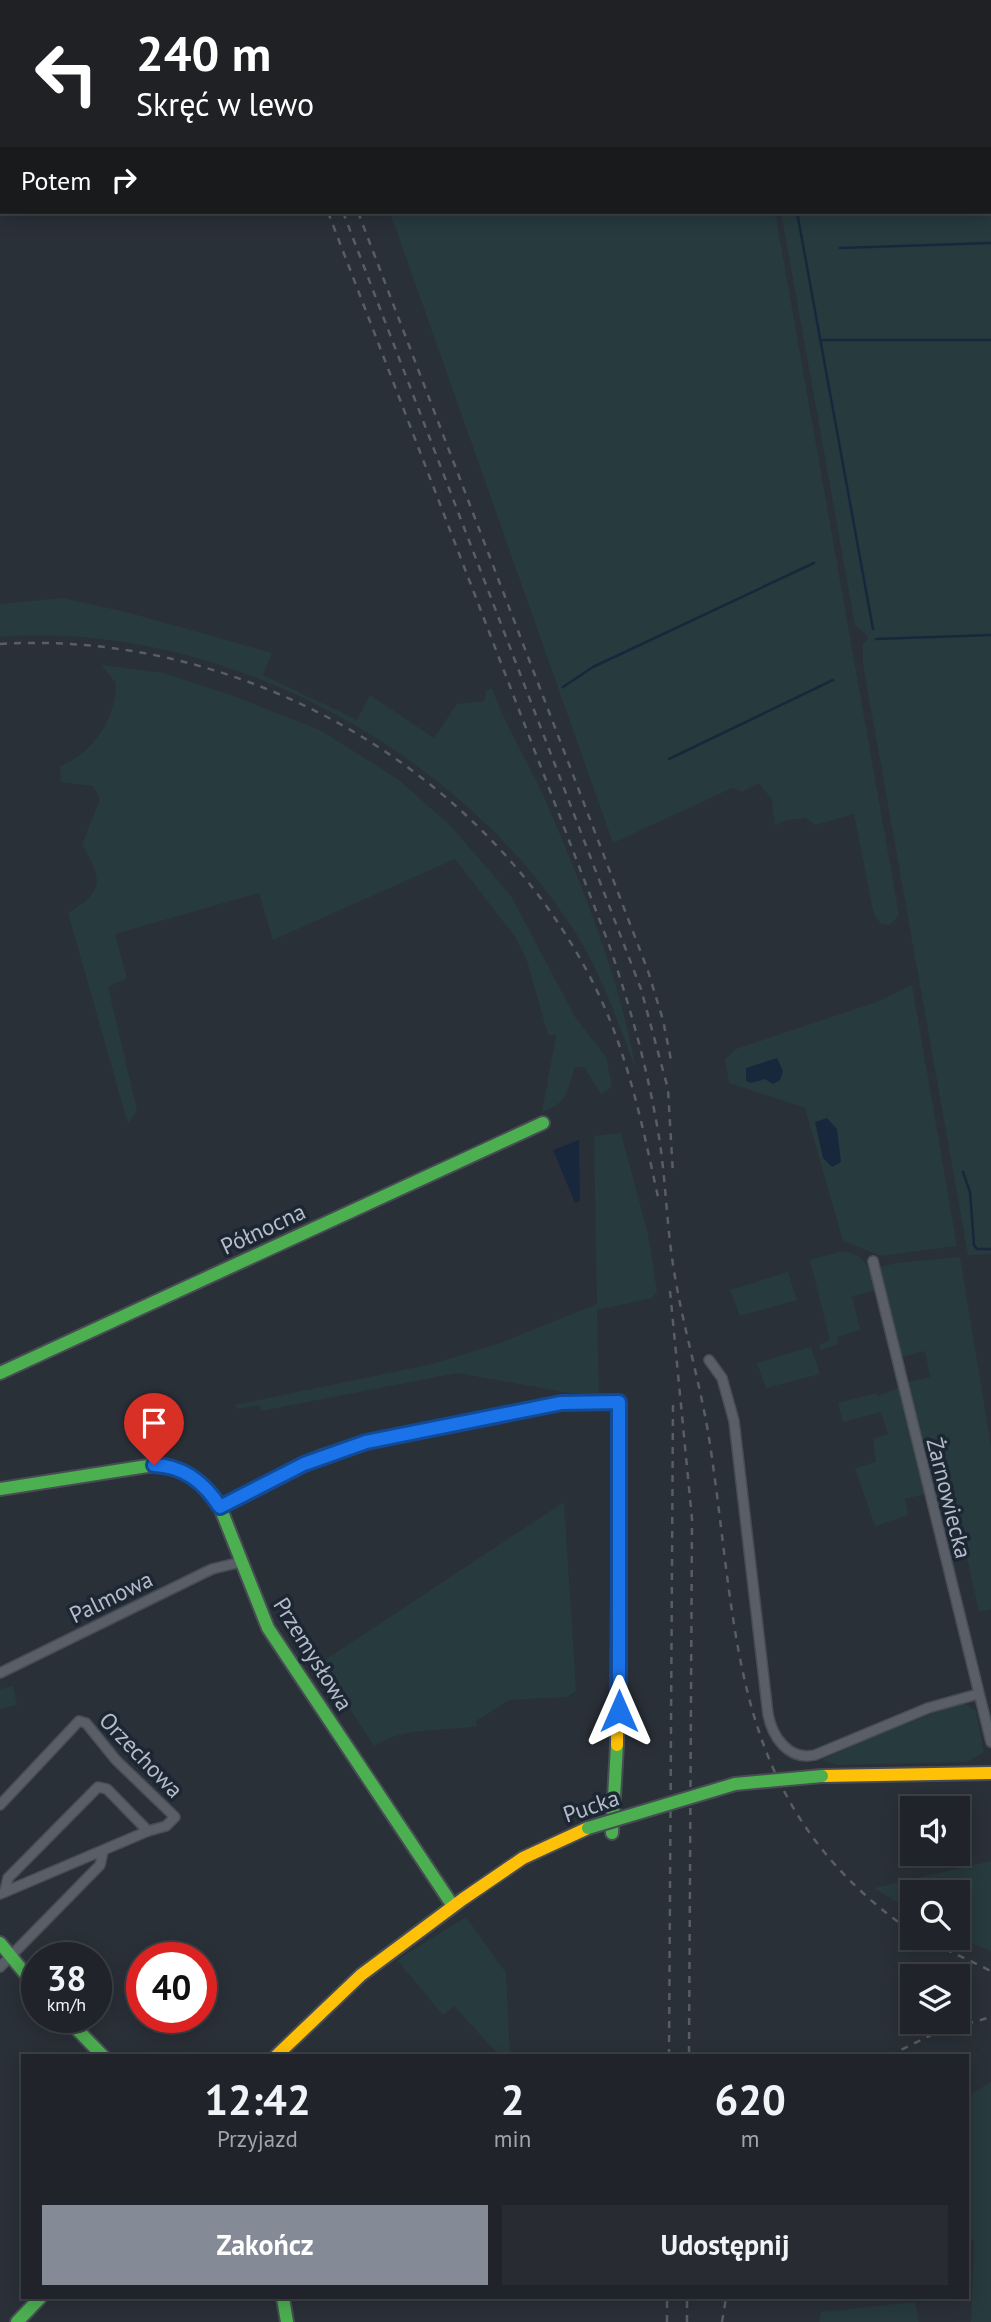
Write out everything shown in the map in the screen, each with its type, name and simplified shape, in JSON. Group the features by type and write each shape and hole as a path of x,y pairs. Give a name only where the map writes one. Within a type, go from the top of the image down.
{"street":[{"name":"Północna","path":"0,1373 543,1123"},
{"name":"Żarnowiecka","path":"873,1261 991,1742"},
{"path":"709,1360 722,1378 736,1435 771,1729 786,1747 809,1757 928,1708 978,1694"},
{"path":"220,1507 304,1464 366,1442 561,1403 619,1402 619,1711 612,1833"},
{"name":"Przemysłowa","path":"0,1489 159,1465 180,1470 205,1486 220,1507 268,1628 453,1906"},
{"name":"Palmowa","path":"0,1673 212,1569 241,1562"},
{"name":"Orzechowa","path":"0,1805 79,1721 86,1723 116,1760 175,1817 166,1826 148,1830"},
{"name":"Pucka","path":"278,2054 361,1975 453,1906 523,1858 588,1828 735,1784 822,1776 991,1773"},
{"path":"98,1787 107,1789 148,1830 3,1893 8,1878 98,1787"},
{"path":"0,1967 100,1866 103,1851"},
{"path":"0,1943 21,1970"},
{"path":"81,2033 101,2054"},
{"path":"17,2322 39,2299"},
{"path":"283,2299 287,2322"}],"green space":[{"path":"391,214 775,214 899,915 890,925 881,924 874,915 854,814 816,825 805,818 786,820 775,826 772,800 759,783 742,792 732,788 613,843"},
{"path":"781,214 991,214 991,1254 968,1255 863,664 863,644 868,639 855,625"},
{"path":"62,598 130,613 272,653 263,675 357,720 370,695 434,738 457,704 484,701 486,691 492,688 547,804 587,902 621,1003 636,1071 603,984 577,935 528,868 469,808 401,755 328,710 249,675 167,650 83,637 0,637 0,604"},
{"path":"101,665 163,673 228,694 320,730 399,780 452,827 511,896 575,1017 606,1057 612,1087 601,1094 584,1067 575,1067 562,1100 542,1112 556,1035 548,1035 527,961 516,938 455,859 273,940 259,893 115,934 127,978 108,987 137,1110 128,1124 68,913 88,899 96,885 94,868 82,845 100,799 93,786 61,782 60,766 83,753 92,744 112,709 116,683"},
{"path":"912,985 957,1246 881,1256 843,1241 805,1108 729,1083 725,1060 736,1049 880,1001"},
{"path":"621,1133 648,1234 657,1292 652,1298 597,1310 599,1394 569,1393 457,1373 261,1411 260,1405 237,1409 235,1405 432,1364 500,1343 597,1304 594,1136"},
{"path":"848,1252 865,1263 875,1291 852,1296 860,1330 837,1337 839,1344 821,1350 819,1345 830,1340 810,1260"},
{"path":"960,1257 991,1447 991,1609 979,1612 942,1443 922,1447 904,1383 930,1377 925,1351 898,1358 878,1268 895,1263"},
{"path":"788,1272 797,1300 740,1316 730,1290"},
{"path":"811,1347 820,1374 766,1388 757,1363"},
{"path":"900,1387 925,1494 905,1499 908,1515 875,1526 855,1468 876,1462 873,1439 888,1434 881,1412 843,1422 838,1403 877,1393 878,1396"},
{"path":"564,1502 576,1691 567,1697 509,1700 476,1721 477,1726 411,1732 374,1746 320,1663"},
{"path":"13,1686 17,1705 0,1709 0,1689"},
{"path":"963,1702 976,1711 984,1752 967,1762 838,1765 822,1760 874,1735"},
{"path":"991,1861 991,1951 970,1943 970,1880 909,1880"},
{"path":"900,1882 900,1904 874,1888"},
{"path":"466,1917 506,1973 510,2054 498,2054 454,2006 443,2015 397,1960"},
{"path":"991,2082 991,2322 971,2322 974,2240 969,2240 969,2095"},
{"path":"915,2302 919,2322 819,2322 821,2312"}],"water":[{"path":"777,1058 783,1071 780,1080 773,1084 765,1079 751,1083 746,1081 746,1068"},
{"path":"827,1118 837,1129 841,1162 832,1167 823,1158 815,1122"},
{"path":"579,1140 580,1201 575,1203 553,1150"}],"waterway":[{"path":"797,214 873,629"},
{"path":"840,248 991,243"},
{"path":"821,340 991,340"},
{"path":"563,687 593,667 814,563"},
{"path":"876,639 991,635"},
{"path":"669,759 833,680"},
{"path":"963,1172 970,1192 974,1245 977,1249 991,1249"}],"railway":[{"path":"329,214 608,942 632,1016 656,1117 674,1271 709,1438 738,1648 753,1712 775,1772 807,1829 851,1882 900,1922"},
{"path":"344,214 641,989 668,1089 673,1175"},
{"path":"359,214 648,971 663,1020 672,1065"},
{"path":"0,644 91,646 182,661 269,690 352,731 428,782 495,844 553,916 599,995 627,1069 658,1197"},
{"path":"670,1291 692,1519 689,2054"},
{"path":"669,2054 673,1402"},
{"path":"947,1950 991,1971"},
{"path":"893,2054 935,2033 991,2017"},
{"path":"667,2299 667,2322"},
{"path":"687,2299 687,2322"},
{"path":"722,2322 726,2299"}],"traffic: fast":[{"path":"0,1373 543,1123"},
{"path":"220,1507 322,1456 366,1442 561,1403 619,1402 619,1440"},
{"path":"0,1489 154,1465 180,1470 201,1483 220,1507 268,1628 453,1906"},
{"path":"612,1833 617,1745"},
{"path":"588,1828 735,1784 822,1776"},
{"path":"0,1943 21,1969"},
{"path":"81,2033 101,2054"},
{"path":"17,2322 39,2299"},
{"path":"283,2299 287,2322"}],"traffic: slow":[{"path":"617,1745 619,1440"},
{"path":"822,1776 991,1773"},
{"path":"278,2054 361,1975 463,1899 523,1858 588,1828"}],"route":[{"path":"154,1465 180,1470 192,1476 205,1486 220,1507 304,1464 343,1448 561,1403 619,1402 619,1711"}]}
